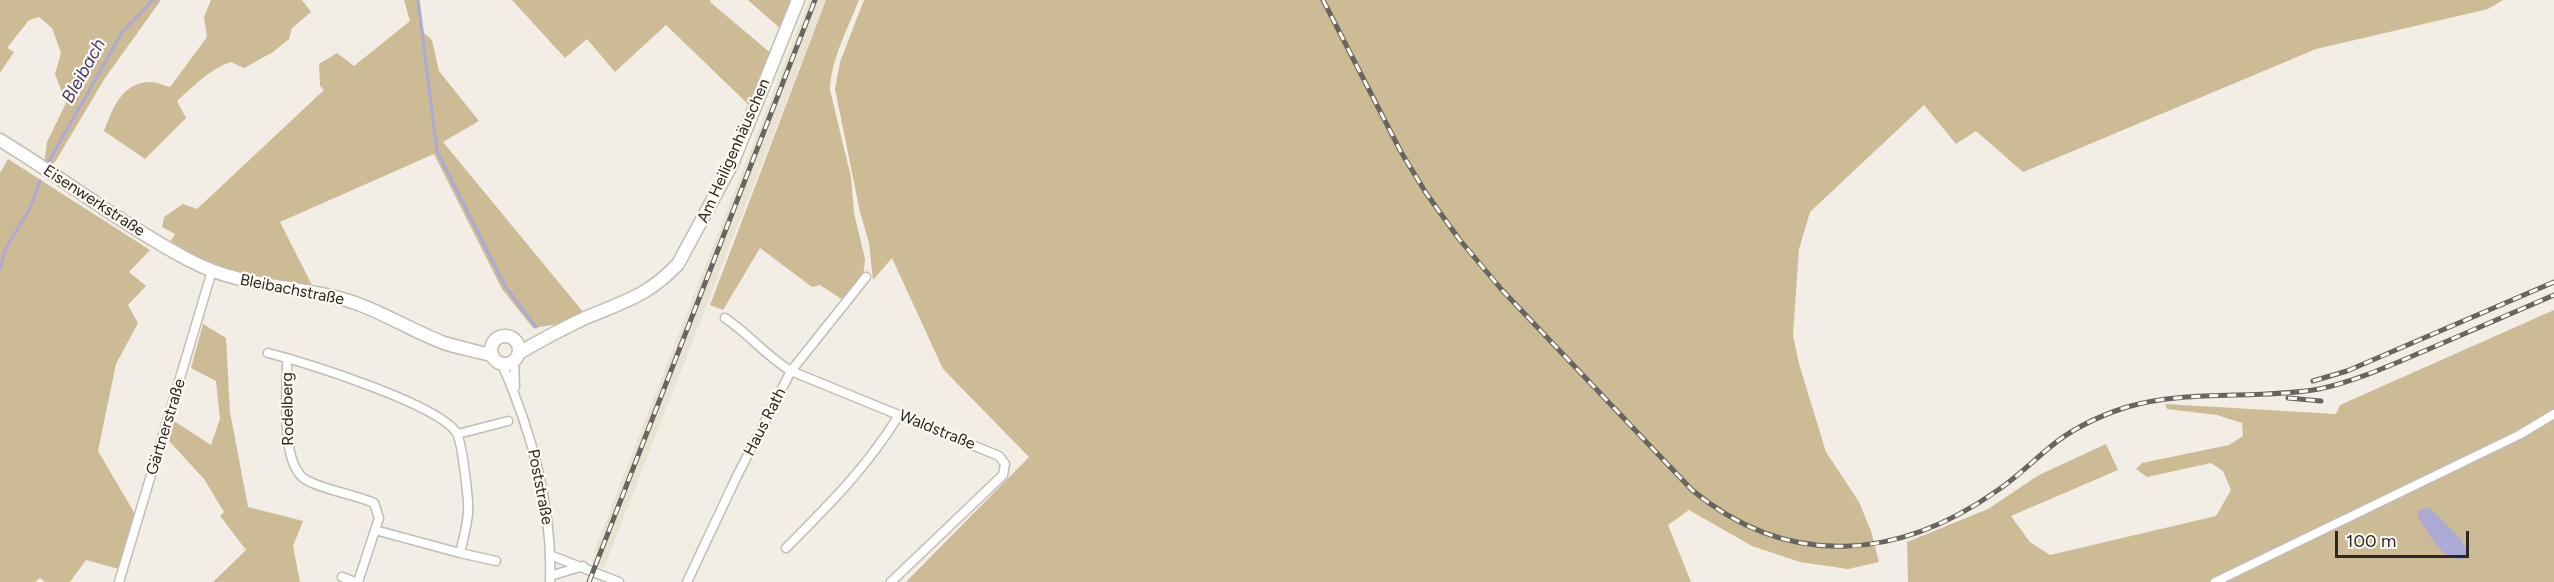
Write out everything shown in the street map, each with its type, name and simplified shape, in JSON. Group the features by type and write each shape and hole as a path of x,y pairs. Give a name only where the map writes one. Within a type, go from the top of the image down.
{"main road":[{"name":"Am Heiligenhäuschen","path":"506,353 642,295 665,278 678,264 732,164 798,0"},
{"name":"Eisenwerkstraße","path":"0,140 118,218 189,261"},
{"name":"Bleibachstraße","path":"189,261 244,281 335,297 372,309 444,342 461,347 506,353"}],"street":[{"name":"Gärtnerstraße","path":"119,582 212,271"},
{"name":"Haus Rath","path":"687,582 737,476 791,371 866,277"},
{"name":"Waldstraße","path":"725,318 742,329 777,363 791,371 999,456 1005,464 1003,475 891,582"},
{"path":"268,353 350,379 445,420 458,434 468,511 460,553"},
{"name":"Poststraße","path":"506,353 547,508 550,579"},
{"name":"Rodelberg","path":"287,358 288,453 294,468 306,481 374,503 379,518 357,582 342,578"},
{"path":"2215,582 2519,435 2554,414"},
{"path":"786,548 843,491 880,446 899,415"},
{"path":"458,434 508,421"},
{"path":"375,530 496,561"},
{"path":"550,555 584,566 619,582"},
{"path":"550,579 584,566"}],"shaded area":[{"path":"0,0 161,0 105,78 55,162 50,166 44,164 47,142 66,103 55,74 61,53 52,28 39,17 29,20 7,48 14,52 0,73"},
{"path":"211,0 302,0 311,12 292,28 289,39 273,52 244,68 231,62 223,65 196,84 177,101 186,118 145,159 104,131 107,123 120,98 132,87 151,82 170,87 207,37 204,17"},
{"path":"404,0 419,0 424,33 432,40 439,71 479,121 443,142 584,313 559,324 533,328 502,289 434,154 280,222 313,287 252,279 220,269 169,244 175,234 162,227 164,217 183,204 197,209 324,90 320,86 319,64 337,53 354,66 410,21"},
{"path":"512,0 711,0 710,2 773,55 752,108 666,25 615,72 587,39 565,58"},
{"path":"748,0 793,0 782,30"},
{"path":"809,0 826,0 604,568 592,563 596,552 594,551"},
{"path":"826,0 859,0 833,67 830,90 851,177 854,213 865,259 863,277 843,300 820,285 812,287 760,248 723,310 710,305"},
{"path":"864,0 2503,0 2488,9 2316,49 2023,172 1976,131 1956,144 1924,105 1810,212 1799,249 1793,335 1799,364 1826,452 1859,502 1871,531 1879,562 1848,569 1800,562 1752,546 1689,510 1668,525 1691,582 906,582 1029,457 943,369 892,258 873,280 869,243 860,212 835,89 840,62"},
{"path":"8,159 150,250 129,272 146,286 128,305 138,323 116,364 98,451 135,514 119,569 86,560 70,582 45,582 40,578 35,582 0,582 0,173"},
{"path":"2554,310 2554,582 1908,582 1907,542 1988,509 2039,475 2106,444 2118,470 2011,516 2030,542 2050,555 2216,516 2231,490 2223,471 2211,463 2147,477 2136,469 2142,463 2229,445 2243,436 2242,423 2217,415 2167,409 2165,404 2336,414 2340,405"},
{"path":"203,324 226,338 230,412 248,507 303,521 293,546 300,582 213,582 246,550 220,516 224,512 204,479 169,441 174,421 211,445 220,419 216,381 191,368"},
{"path":"2429,507 2460,538 2468,552 2462,560 2447,555 2441,550 2417,516 2419,510"}],"waterway":[{"name":"Bleibach","path":"48,163 122,32 153,0"},
{"path":"418,0 437,151 505,286 536,327"},
{"name":"Bleibach","path":"0,269 5,250 30,208 40,181"}],"railway":[{"path":"589,582 815,0"},
{"path":"1323,0 1401,152 1426,193 1459,239 1502,290 1692,490 1729,516 1767,534 1805,544 1844,546 1883,542 1922,531 1960,513 1998,490 2076,429 2127,407 2174,398 2271,394 2333,386 2388,366 2554,295"},
{"path":"2313,381 2347,371 2554,282"},
{"path":"2288,398 2321,401"}]}
